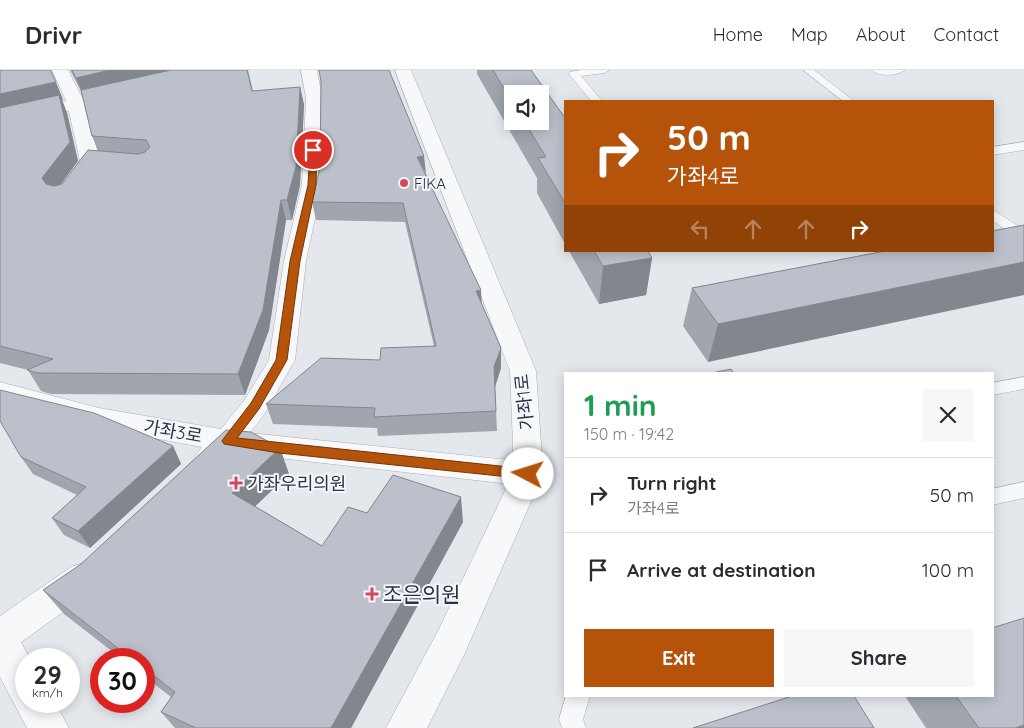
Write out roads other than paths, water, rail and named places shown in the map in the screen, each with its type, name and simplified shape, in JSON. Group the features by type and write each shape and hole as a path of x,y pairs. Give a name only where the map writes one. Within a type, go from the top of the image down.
{"street":[{"path":"60,70 76,103 99,162 63,198"},
{"path":"192,475 228,441 255,406 282,360 295,261 312,185 314,98 309,70"},
{"name":"가좌1로","path":"403,70 523,371 528,444 528,474 451,643 406,728"},
{"path":"0,121 130,91"},
{"name":"가좌3로","path":"0,392 99,418 228,441 528,474"},
{"path":"15,668 0,637 86,576 100,563"},
{"path":"40,713 49,728"}],"lane":[{"path":"595,100 574,74 604,70"},
{"path":"808,70 848,100"},
{"path":"877,70 880,72 900,70"},
{"path":"994,151 1024,146"},
{"path":"994,214 1024,237"},
{"path":"994,389 1024,383"},
{"path":"994,497 1024,490"},
{"path":"574,728 571,719 578,697"}],"place":[{"name":"FIKA","path":"404,183"},
{"name":"가좌우리의원","path":"236,483"},
{"name":"조은의원","path":"372,594"}]}
